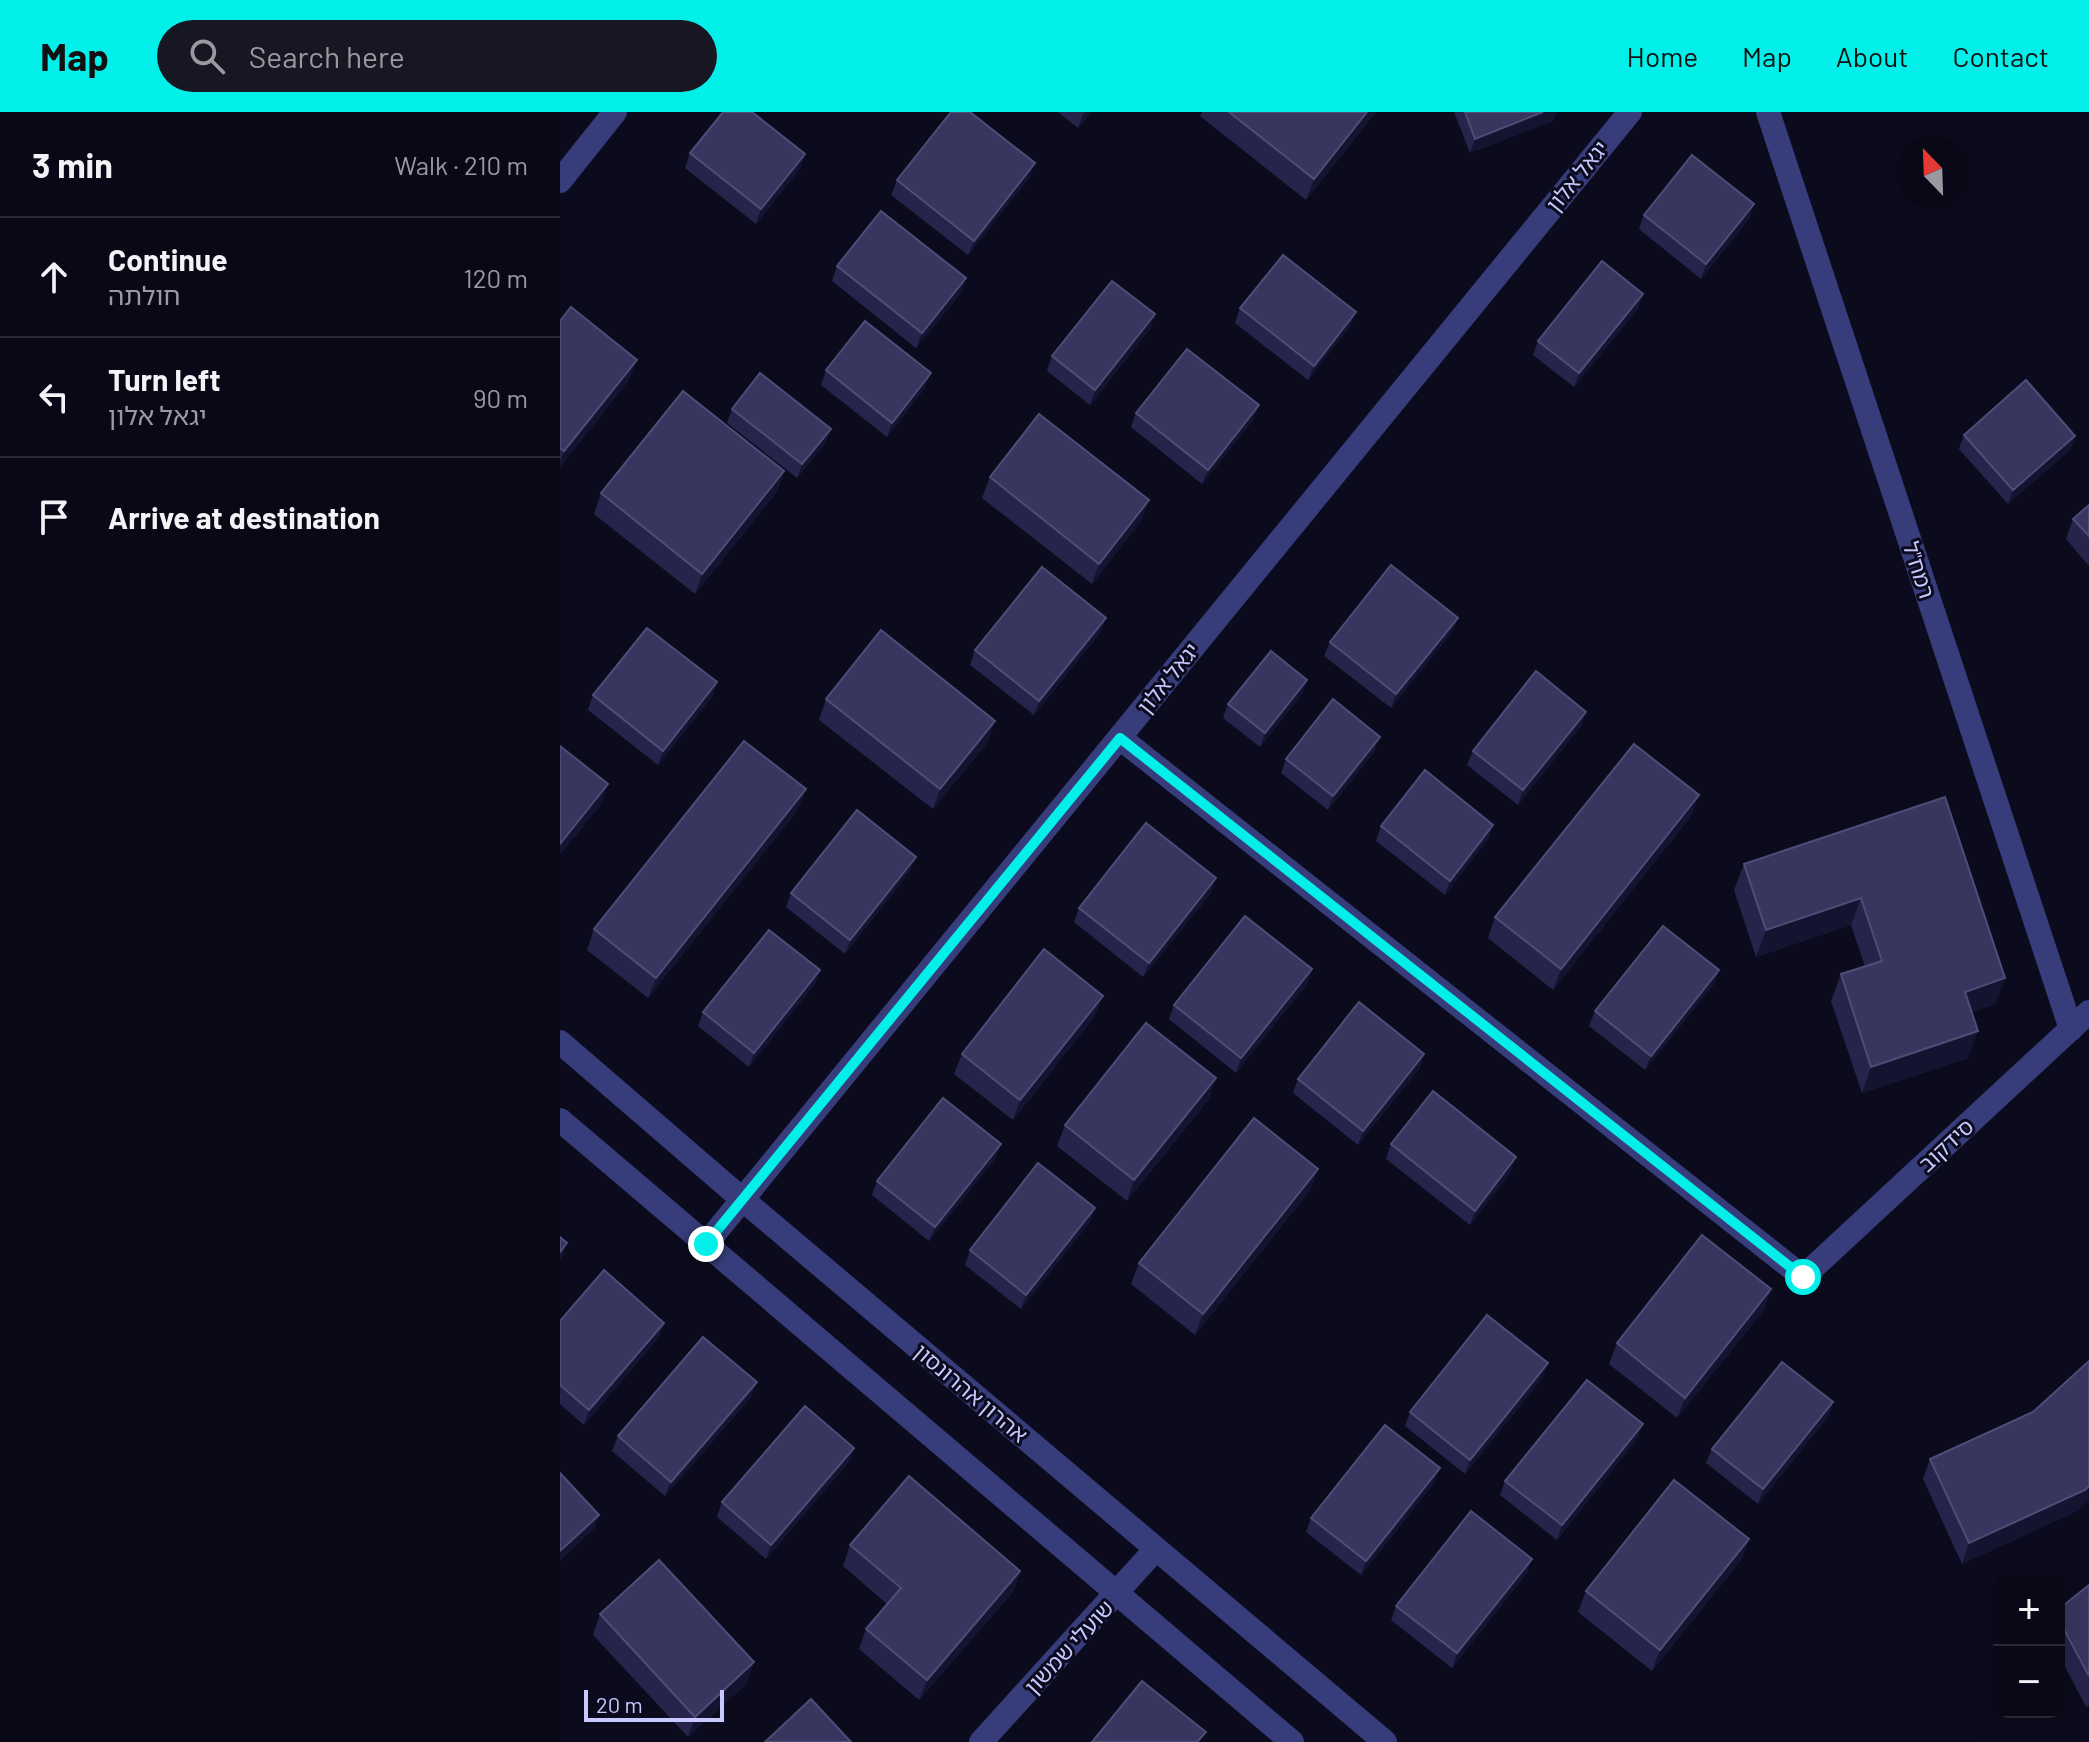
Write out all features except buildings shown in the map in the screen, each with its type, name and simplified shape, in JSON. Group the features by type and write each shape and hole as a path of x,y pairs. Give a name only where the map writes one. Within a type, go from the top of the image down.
{"street":[{"path":"560,181 615,112"},
{"name":"יגאל אלון","path":"706,1244 1630,112"},
{"name":"רמח\"ל","path":"1768,112 2080,1020"},
{"name":"סידקוב","path":"1120,738 1803,1277 2080,1020"},
{"name":"אהרון אהרונסון","path":"560,1042 1155,1550 1385,1742"},
{"path":"560,1120 1292,1742"},
{"name":"שועלי שמשון","path":"981,1742 1155,1550"}],"route":[{"path":"706,1244 1120,738 1803,1277"}]}
